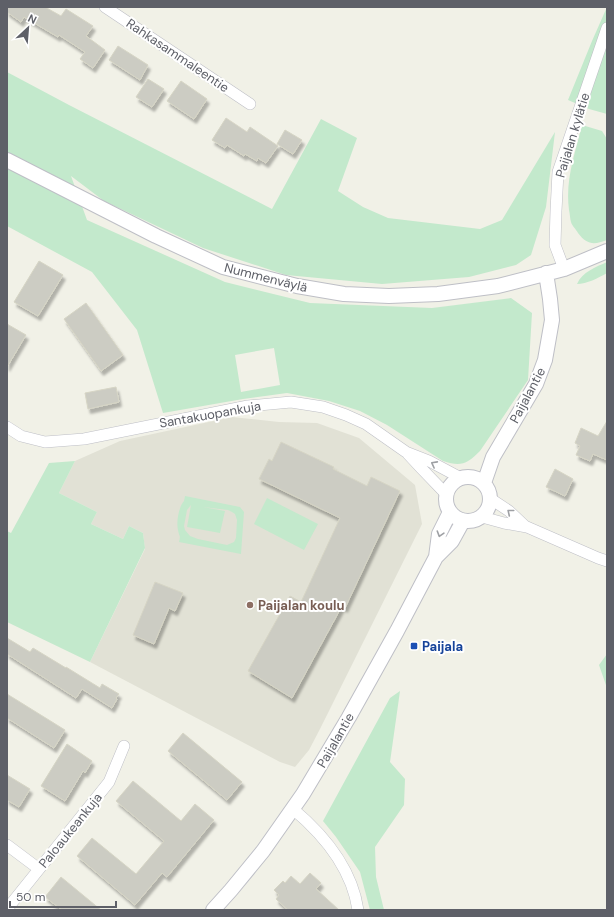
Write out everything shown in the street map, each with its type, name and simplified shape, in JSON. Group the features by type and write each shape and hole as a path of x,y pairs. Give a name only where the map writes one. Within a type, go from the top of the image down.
{"street":[{"name":"Rahkasammaleentie","path":"105,7 250,104"},
{"name":"Paijalan kylätie","path":"564,269 555,245 558,172 607,28"},
{"name":"Nummenväylä","path":"7,160 156,236 224,267 297,286 344,294 388,296 438,294 498,286 546,273"},
{"path":"546,273 564,269 607,250"},
{"name":"Paijalantie","path":"484,483 493,457 536,384 545,360 552,320 546,273"},
{"name":"Santakuopankuja","path":"7,427 21,436 45,442 84,439 248,406 291,402 323,407 366,424 406,452 446,494"},
{"name":"Santakuopankuja","path":"406,452 465,477"},
{"name":"Paijalantie","path":"465,477 493,457"},
{"path":"465,477 477,479 484,483 488,488 491,499 487,512 482,517 470,522 463,521 453,516 447,506 446,500 446,494 449,487 454,482 465,477"},
{"path":"491,499 509,511 527,527"},
{"name":"Paijalantie","path":"436,558 439,534 450,512"},
{"path":"482,517 527,527 607,561"},
{"name":"Paijalantie","path":"213,910 263,851 303,794 397,631 436,558 452,541 463,521"},
{"name":"Paloaukeankuja","path":"7,909 109,782 124,746"},
{"path":"293,809 312,826 336,856 351,883 358,910"},
{"path":"7,845 39,869"}],"shaded area":[{"name":"Paijalan koulu","path":"232,417 279,422 317,423 359,438 415,485 422,524 320,729 309,750 295,767 280,762 90,662 145,549 143,533 129,526 123,539 91,524 97,512 59,493 75,461 120,441"}],"green space":[{"path":"607,7 607,114 589,109 568,100"},
{"path":"7,72 272,209 321,119 357,138 338,191 363,207 388,218 480,229 502,220 555,132 546,207 531,255 516,265 469,277 382,284 286,275 203,248 104,201 71,176 87,220 225,282 310,303 432,308 511,298 532,313 528,380 480,451 471,459 459,464 443,461 387,425 360,411 329,401 287,393 163,413 137,330 92,272 7,226","holes":["274,348 280,385 241,392 235,355"]},
{"path":"582,125 602,131 607,139 607,240 598,243 591,243 584,240 570,219 568,188"},
{"path":"607,262 607,273 589,282 577,284 586,273"},
{"path":"75,461 59,493 97,512 91,524 123,539 129,526 143,533 145,548 90,662 7,622 7,531 11,533 49,463"},
{"path":"185,496 240,507 244,512 241,554 179,542 180,537 177,527 179,510","holes":["191,505 187,527 220,533 225,511 203,507 228,510 235,514 237,520 236,538 234,542 227,545 190,536 185,530 184,526 187,510"]},
{"path":"267,498 318,524 304,550 254,524"},
{"path":"607,654 607,688 599,665"},
{"path":"400,691 390,762 405,779 404,805 375,847 376,877 384,910 370,910 360,872 323,821 390,698"}],"building":[{"path":"7,7 45,7 61,16 66,9 93,26 86,36 105,50 93,68 80,59 85,52 59,35 58,37 24,17 21,22 7,12"},
{"path":"118,46 148,65 140,80 109,60"},
{"path":"148,79 164,89 152,107 136,97"},
{"path":"181,81 207,99 194,119 167,101"},
{"path":"226,118 247,132 250,127 278,146 266,163 258,158 257,161 245,154 244,156 227,145 225,148 212,140"},
{"path":"285,130 302,140 293,154 277,144"},
{"path":"39,261 63,275 38,316 14,302"},
{"path":"86,303 123,355 101,371 64,319"},
{"path":"7,324 26,335 7,367"},
{"path":"116,387 119,402 88,409 85,393"},
{"path":"607,421 607,460 593,454 590,461 576,455 580,446 575,443 581,428 598,436"},
{"path":"281,442 334,467 333,469 367,486 371,477 400,491 345,608 342,606 292,698 248,671 290,596 301,602 340,518 259,479 269,459 272,461"},
{"path":"555,469 573,479 565,496 546,487"},
{"path":"155,582 183,593 175,611 169,608 154,644 133,635"},
{"path":"7,638 30,652 33,648 100,688 102,684 119,694 112,708 82,689 76,698 7,654"},
{"path":"7,694 65,730 54,748 7,718"},
{"path":"183,733 242,782 227,800 168,751"},
{"path":"67,744 92,761 85,773 83,771 65,801 41,786"},
{"path":"7,775 30,789 19,807 7,800"},
{"path":"133,781 181,821 195,804 214,820 167,877 162,873 135,905 77,856 92,838 136,874 164,841 116,801"},
{"path":"310,873 321,883 316,889 339,910 288,910 276,899 279,895 274,890 283,881 285,883 291,876 300,884"},
{"path":"61,877 101,910 62,910 45,897"}],"place":[{"name":"Paijalan koulu","path":"250,605"},
{"name":"Paijala","path":"414,646"}]}
